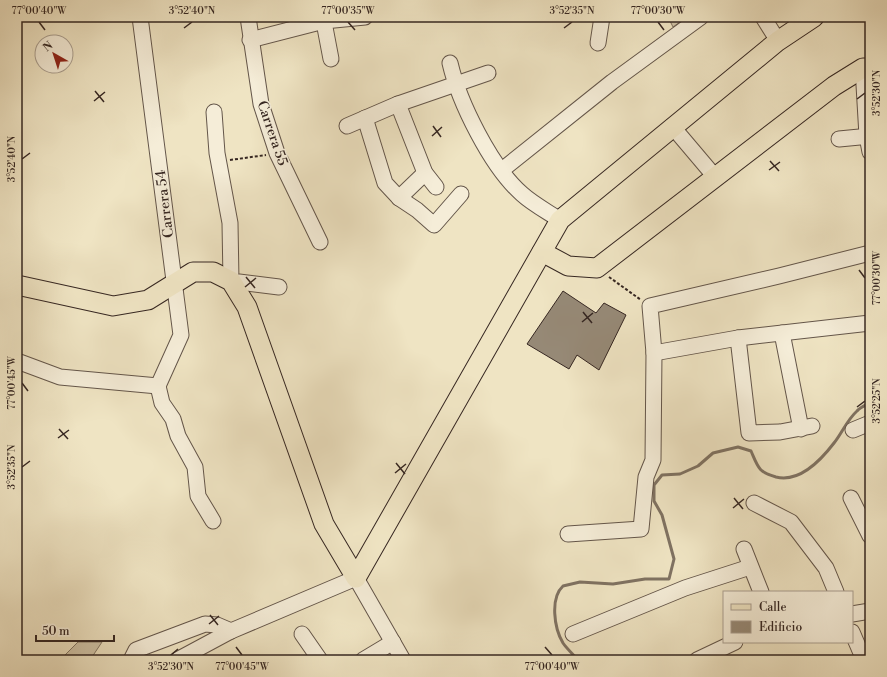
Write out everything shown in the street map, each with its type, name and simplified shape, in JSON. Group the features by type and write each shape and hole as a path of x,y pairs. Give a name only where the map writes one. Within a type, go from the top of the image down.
{"main road":[{"path":"17,285 113,306 148,300 193,272 213,272 231,281 247,307 324,524 356,578 560,220 672,126 778,41 814,17"},
{"path":"542,252 568,266 597,268 834,86 866,68"}],"street":[{"name":"Carrera 54","path":"140,17 181,334 158,386"},
{"name":"Carrera 55","path":"248,17 250,40 261,104 277,153 320,242"},
{"path":"250,40 323,19 365,17"},
{"path":"598,43 602,17"},
{"path":"502,170 612,82 701,17"},
{"path":"764,17 778,41"},
{"path":"323,19 331,59"},
{"path":"450,63 454,84 464,107 502,170 522,194 560,220"},
{"path":"866,68 868,136 870,152"},
{"path":"347,126 398,104 488,73"},
{"path":"398,104 425,173 436,187"},
{"path":"214,112 219,162 230,223 231,281 279,287"},
{"path":"366,118 385,183 399,198 417,210 434,225 461,194"},
{"path":"672,126 716,178"},
{"path":"839,139 868,136"},
{"path":"399,198 425,173"},
{"path":"568,534 641,529 646,476 653,460 654,353 650,306 870,253"},
{"path":"654,353 738,338 870,323"},
{"path":"738,338 749,433 807,428 782,333"},
{"path":"17,361 60,377 158,386 162,403 173,419 178,436 195,467 198,496 213,521"},
{"path":"853,430 870,423"},
{"path":"851,498 870,535"},
{"path":"754,503 792,522 826,568 836,591"},
{"path":"744,549 761,591"},
{"path":"573,634 685,588 750,567"},
{"path":"177,660 231,631 356,578 403,660"},
{"path":"853,614 870,611"},
{"path":"131,660 136,650 206,624 217,625 231,631"},
{"path":"302,634 320,660"},
{"path":"853,634 864,660"},
{"path":"363,660 392,642"},
{"path":"697,660 733,643"}],"path":[{"path":"219,162 277,153"},
{"path":"597,268 650,306"}],"shaded area":[{"path":"668,17 687,17 673,27"},
{"path":"78,642 102,642 90,660 60,660"}],"building":[{"path":"563,291 596,313 604,303 626,315 599,370 577,355 569,369 527,344"}],"waterway":[{"path":"578,660 563,643 557,629 555,605 556,598 563,586 580,582 613,584 645,579 669,579 674,559 662,515 654,501 654,485 662,475 680,474 698,466 713,453 738,447 751,451 757,465 765,473 776,477 793,477 809,469 816,463 834,443 853,415 860,408 870,403"}]}
